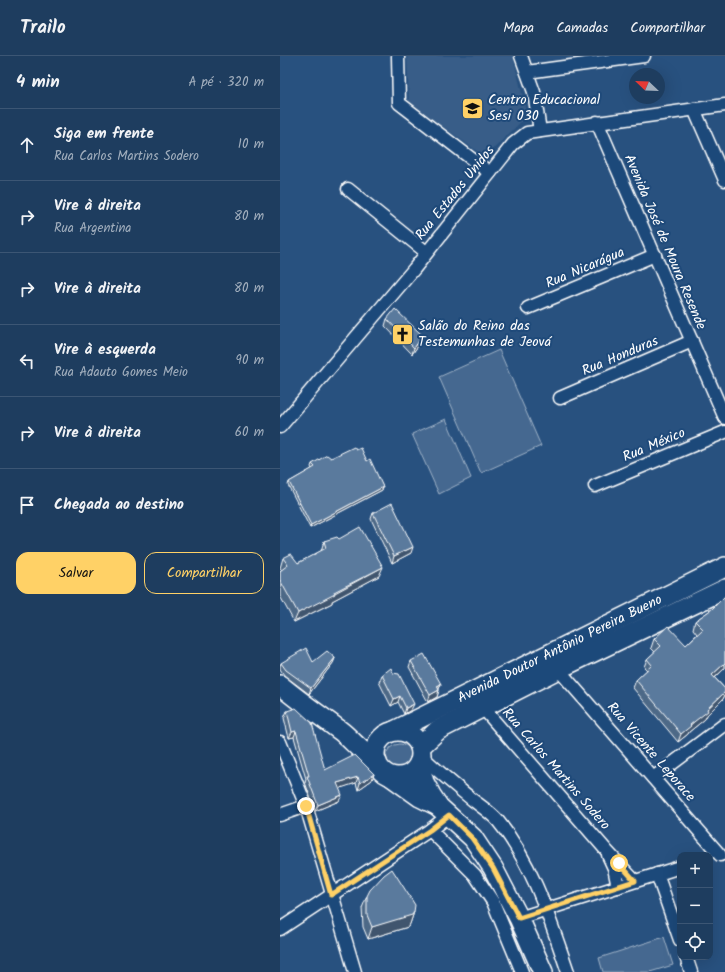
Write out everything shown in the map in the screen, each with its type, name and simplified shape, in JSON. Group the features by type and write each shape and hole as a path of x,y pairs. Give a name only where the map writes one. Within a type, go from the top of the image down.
{"main road":[{"name":"Avenida Doutor Antônio Pereira Bueno","path":"387,735 725,567"},
{"name":"Avenida Doutor Antônio Pereira Bueno","path":"420,755 438,730 558,669 725,589"},
{"path":"280,686 343,733 367,756 377,762"},
{"path":"343,733 368,741 405,731 416,737 424,782 430,795 472,838 489,862 519,918 541,969"},
{"path":"387,735 376,747 375,756 382,770 420,798 444,811"},
{"path":"392,777 404,777 415,771 420,755"}],"street":[{"path":"398,56 399,103 490,173"},
{"path":"521,56 534,92 540,131"},
{"path":"527,72 644,56"},
{"name":"Rua Estados Unidos","path":"280,427 408,275 513,144 527,133 725,105"},
{"path":"694,109 725,180"},
{"name":"Avenida José de Moura Resende","path":"597,122 725,418"},
{"path":"348,189 426,252"},
{"name":"Rua Nicarágua","path":"528,308 655,255"},
{"name":"Rua Honduras","path":"560,398 692,341"},
{"name":"Rua México","path":"595,486 725,432"},
{"name":"Rua Vicente Leporace","path":"558,669 653,778 718,856"},
{"name":"Rua Carlos Martins Sodero","path":"483,708 606,850 635,881"},
{"path":"653,778 725,724"},
{"path":"280,742 306,806 331,895 355,972"},
{"path":"420,755 497,820 512,840 526,864 547,910 568,972"},
{"path":"280,815 306,806"},
{"path":"280,929 430,830 444,811"},
{"path":"430,830 475,875 493,902 521,972 541,969"},
{"name":"Rua Carlos Martins Sodero","path":"606,850 614,868 618,887"},
{"path":"519,918 677,868"},
{"path":"656,874 677,932"},
{"path":"687,960 691,972"}],"shaded area":[{"name":"Centro Educacional Sesi 030","path":"407,56 513,56 527,115 485,157 409,102"},
{"path":"499,350 541,446 481,473 439,377"},
{"path":"446,419 471,478 439,494 412,434"},
{"path":"400,744 411,748 415,759 411,770 400,774 389,770 385,759 389,748"},
{"path":"664,937 673,965 650,972 603,972 599,958"}],"building":[{"path":"395,309 423,336 414,348 387,319"},
{"path":"354,447 356,450 361,448 367,461 370,459 383,487 311,525 289,482 315,467 312,464 327,455 331,458"},
{"path":"392,503 413,547 394,556 373,513"},
{"path":"360,527 383,567 334,592 335,594 298,613 280,580 280,571 288,565 283,558 291,554 298,563 326,548 324,541 337,537 339,539"},
{"path":"725,596 725,663 712,675 725,689 725,692 707,709 708,711 681,734 636,680 652,665 647,659 661,646 654,639 668,626 686,645 703,629 695,621 712,609"},
{"path":"306,648 313,662 327,651 335,658 311,688 286,670 281,663"},
{"path":"424,654 441,684 437,686 439,690 430,695 411,661"},
{"path":"391,668 393,673 399,674 414,704 406,708 400,696 394,699 382,675"},
{"path":"296,708 312,723 325,770 355,755 374,774 360,783 358,777 337,783 342,795 318,805 307,776 309,776 296,731 292,732 287,711"},
{"path":"392,869 415,905 414,912 412,915 372,927 367,915 367,896 370,890"}],"place":[{"name":"Centro Educacional Sesi 030","path":"472,108"},
{"name":"Salão do Reino das Testemunhas de Jeová","path":"402,334"}],"route":[{"path":"306,806 331,895 430,830 449,815 472,838 493,868 519,918 635,881 619,863"}]}
